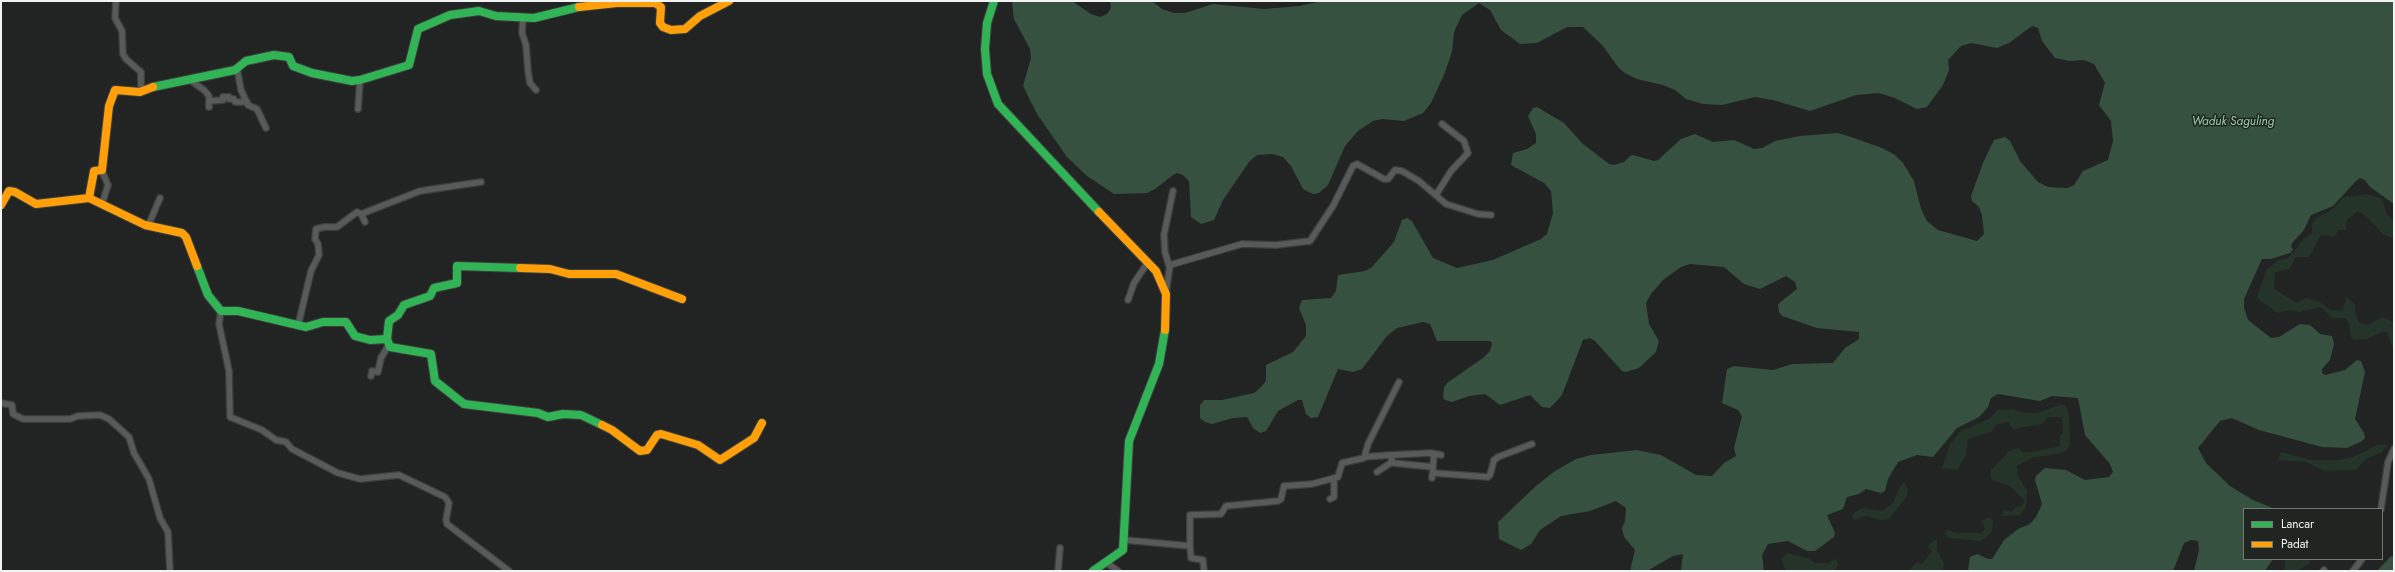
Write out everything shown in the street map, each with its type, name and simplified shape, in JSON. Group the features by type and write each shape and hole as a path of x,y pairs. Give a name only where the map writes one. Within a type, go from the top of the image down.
{"street":[{"path":"116,1 115,18 122,31 123,54 126,59 141,72 141,92"},
{"path":"102,204 108,185 102,171 105,156 109,106 114,92 123,90 141,92 154,87 190,80 237,68 246,61 258,57 289,57 293,66 301,70 352,82 409,65 412,59 418,29 444,16 479,11 496,16 523,18 545,16 558,10 602,5 655,3 661,7 659,19 662,27 683,29 700,16 728,1"},
{"path":"994,1 987,23 985,50 987,74 998,104 1156,270 1166,294"},
{"path":"523,18 522,34 526,45 530,83 536,90"},
{"path":"237,68 241,90 249,107 256,109 266,128"},
{"path":"190,80 204,90 210,100 209,107"},
{"path":"358,109 360,80"},
{"path":"210,100 223,100 223,97 229,97 229,99 234,99 235,102 247,102"},
{"path":"1436,195 1451,171 1468,153 1464,141 1442,124"},
{"path":"1169,266 1242,244 1276,246 1310,241 1333,206 1353,166 1357,164 1384,179 1388,179 1395,170 1402,171 1449,205 1478,214 1491,215"},
{"path":"89,198 94,171 102,171"},
{"path":"298,326 311,271 319,255 318,244 315,239 316,229 324,227 337,227 357,212 361,214 420,191 481,182"},
{"path":"1,205 9,191 15,192 36,204 89,198 148,226 165,231 179,231 186,237 208,295 221,311 219,324 229,371 230,417 262,430 276,440 286,442 292,449 338,473 360,479 400,475 445,497 449,502 446,520 447,524 509,571"},
{"path":"1093,571 1121,553 1125,540 1130,438 1159,364 1165,329 1166,294 1169,266 1164,252 1164,235 1173,191"},
{"path":"148,226 160,198"},
{"path":"361,214 365,222"},
{"path":"1128,300 1134,283 1148,262"},
{"path":"371,376 372,371 378,372 381,358 387,343 389,321 398,315 402,306 430,296 434,288 457,283 457,266 524,267 536,270 550,269 569,274 616,274 647,284 653,289 682,299"},
{"path":"221,311 238,311 283,320 298,326 346,322 355,336 431,354 433,357 435,381 464,404 538,413 548,417 563,414 581,415 600,423 640,451 647,450 657,435 661,434 698,445 720,460 754,438 762,423"},
{"path":"1364,457 1368,444 1399,382"},
{"path":"1,402 12,405 13,414 23,419 70,419 78,416 100,414 109,419 129,437 134,454 150,479 160,518 168,532 170,571"},
{"path":"1377,472 1392,462 1433,473 1489,476 1494,460 1498,456 1532,444"},
{"path":"2382,508 2388,462 2394,449"},
{"path":"1204,571 1203,560 1192,558 1190,546 1190,515 1220,514 1226,506 1280,501 1284,486 1312,484 1334,478 1338,476 1339,466 1342,463 1364,457 1437,454 1433,473"},
{"path":"1390,456 1392,462"},
{"path":"1330,499 1334,497 1334,478"},
{"path":"1125,540 1190,546"},
{"path":"1058,571 1060,548"},
{"path":"2354,571 2361,560"},
{"path":"1107,563 1118,571"}],"shaded area":[{"path":"2368,194 2382,199 2387,215 2394,221 2394,239 2384,235 2369,219 2358,211 2347,220 2346,230 2338,230 2335,237 2321,235 2309,257 2296,257 2289,269 2275,272 2274,289 2297,303 2306,298 2319,302 2331,310 2342,311 2347,297 2355,305 2356,316 2360,323 2367,325 2383,317 2394,322 2394,351 2387,333 2384,331 2367,339 2354,339 2351,337 2349,324 2345,318 2332,318 2321,307 2299,312 2290,310 2278,313 2257,298 2266,270 2279,260 2288,258 2298,247 2299,243 2312,233 2312,224 2316,218 2329,212 2344,197"},
{"path":"2060,405 2065,405 2069,414 2070,444 2067,450 2060,453 2031,458 2017,466 2017,474 2027,491 2026,507 2020,515 2002,516 2004,510 2012,512 2016,507 2020,507 2025,501 2010,486 1992,480 1990,475 1991,470 2008,451 2019,448 2022,452 2032,452 2060,446 2060,435 2063,434 2062,417 2048,417 2042,424 2013,429 2008,422 1996,425 1991,432 1968,439 1966,455 1957,470 1942,468 1950,444 1961,431 1989,419 1998,410 2013,409 2025,413 2037,413"},
{"path":"2377,445 2388,445 2382,452 2367,458 2356,470 2325,471 2306,462 2278,460 2281,452 2311,460 2339,460 2353,457"},
{"path":"1904,482 1908,489 1907,496 1889,519 1881,520 1866,516 1854,520 1852,517 1854,513 1862,508 1882,511 1892,504"},
{"path":"1989,517 1993,520 1992,532 1981,541 1948,538 1945,534 1946,530 1957,533 1982,533 1985,529 1982,521"},
{"path":"1937,540 1937,550 1944,564 1943,571 1908,571 1917,562 1922,564 1932,551 1927,546"},
{"path":"1787,553 1808,558 1815,563 1828,563 1836,559 1838,565 1834,571 1786,571 1781,559"},
{"path":"2286,560 2310,560 2309,564 2297,571 2284,571"}],"water":[{"name":"Waduk Saguling","path":"1012,1 1072,1 1091,14 1100,17 1107,14 1111,8 1110,1 1152,1 1162,9 1174,13 1185,13 1213,4 1264,9 1299,6 1322,1 2394,1 2394,204 2370,187 2365,180 2360,178 2333,206 2311,215 2304,230 2293,242 2291,246 2293,250 2290,253 2271,259 2262,259 2244,299 2244,308 2248,320 2271,338 2279,337 2300,324 2310,325 2320,334 2332,336 2334,344 2330,360 2322,369 2322,373 2325,375 2345,370 2357,360 2361,361 2365,372 2355,419 2364,433 2365,438 2347,448 2322,447 2259,430 2232,418 2220,421 2198,448 2206,463 2230,486 2253,500 2273,508 2243,508 2243,560 2272,560 2265,571 2194,571 2199,550 2198,541 2191,540 2184,543 2173,571 1968,571 1970,557 1977,554 1988,559 1992,559 2004,540 2018,529 2030,524 2036,517 2042,504 2035,480 2036,476 2045,468 2066,470 2085,480 2109,477 2113,472 2110,464 2085,435 2078,398 2052,396 2040,401 1998,394 1991,398 1988,407 1979,417 1957,428 1933,457 1917,455 1898,462 1888,479 1885,491 1881,493 1866,489 1859,494 1847,497 1843,509 1827,515 1835,533 1834,537 1815,551 1807,551 1788,541 1768,544 1762,555 1764,571 1681,571 1683,554 1673,556 1647,571 1630,571 1635,550 1624,537 1622,528 1625,521 1626,508 1616,501 1590,511 1561,516 1540,530 1531,544 1521,550 1499,539 1498,522 1536,486 1555,471 1576,459 1591,455 1637,450 1661,455 1696,475 1712,476 1724,463 1736,456 1734,448 1742,416 1738,410 1722,403 1727,369 1734,366 1773,370 1792,364 1833,363 1845,348 1859,339 1859,332 1817,328 1782,316 1779,312 1778,304 1797,289 1795,282 1786,276 1760,289 1744,284 1724,267 1690,264 1681,267 1663,280 1651,294 1646,303 1649,324 1659,341 1656,352 1639,368 1626,372 1622,371 1595,341 1590,338 1583,340 1562,395 1550,408 1542,407 1530,395 1500,405 1485,394 1469,396 1452,402 1445,400 1443,397 1444,388 1447,383 1483,358 1490,351 1492,343 1490,341 1437,341 1430,324 1423,322 1397,328 1387,336 1362,369 1353,372 1338,369 1318,417 1311,418 1306,414 1302,400 1298,400 1278,411 1266,431 1260,433 1253,428 1247,417 1233,418 1212,424 1205,422 1200,418 1200,405 1204,400 1222,400 1254,393 1261,387 1266,381 1266,365 1293,352 1306,336 1306,325 1299,308 1302,300 1331,298 1336,291 1338,275 1365,271 1372,267 1394,242 1402,220 1407,218 1412,221 1433,258 1457,268 1493,260 1541,239 1547,234 1553,213 1551,191 1544,183 1511,165 1513,153 1527,149 1536,143 1536,134 1528,116 1533,108 1537,107 1564,123 1583,144 1609,164 1614,165 1624,162 1633,155 1654,161 1658,160 1681,139 1695,134 1713,142 1734,140 1754,149 1762,148 1775,141 1800,136 1838,133 1882,148 1895,155 1903,163 1914,181 1921,209 1927,221 1938,230 1977,241 1984,234 1982,215 1979,207 1972,201 1971,196 1983,163 1994,140 2005,137 2010,141 2020,161 2038,182 2048,187 2067,188 2074,185 2083,171 2108,160 2113,141 2111,121 2099,105 2105,83 2094,64 2084,60 2070,61 2055,58 2042,41 2038,28 2032,26 2009,43 1997,48 1971,43 1961,46 1948,60 1949,70 1943,85 1927,107 1917,109 1895,98 1879,93 1856,95 1810,111 1773,100 1755,97 1722,105 1703,104 1686,99 1675,90 1663,85 1637,79 1625,73 1618,67 1603,46 1583,27 1567,27 1537,43 1520,44 1501,30 1490,10 1479,3 1462,15 1454,32 1452,52 1444,75 1431,103 1423,113 1404,121 1382,119 1373,121 1358,131 1345,146 1328,185 1319,193 1313,194 1303,189 1291,166 1283,157 1272,154 1257,155 1249,162 1223,200 1214,220 1201,224 1191,217 1189,181 1183,175 1177,173 1173,175 1155,189 1147,193 1114,194 1087,176 1067,157 1037,114 1023,86 1031,58 1030,49 1014,19"},
{"path":"2391,556 2394,557 2394,571 2377,571"}],"traffic: fast":[{"path":"994,1 987,23 985,49 987,74 998,104 1099,212"},
{"path":"153,87 235,70 246,61 274,55 289,57 293,66 312,73 352,81 360,80 409,65 418,29 450,15 479,11 496,16 534,18 579,7"},
{"path":"197,266 208,295 221,311 238,311 306,327 323,322 346,322 355,336 370,340 387,339 389,321 398,315 404,305 430,296 434,288 457,283 457,266 520,268"},
{"path":"1093,571 1123,550 1129,441 1159,364 1165,330"},
{"path":"387,339 390,347 431,354 435,381 464,404 538,413 548,417 563,414 581,415 602,425"}],"traffic: slow":[{"path":"579,7 617,3 655,3 661,7 660,23 663,27 671,30 685,29 700,16 729,1"},
{"path":"1,205 9,191 15,192 36,204 89,198 94,171 102,170 109,106 115,90 140,92 153,87"},
{"path":"89,198 145,225 182,233 186,237 197,266"},
{"path":"1099,212 1156,271 1166,294 1165,330"},
{"path":"520,268 550,269 569,274 616,274 682,299"},
{"path":"602,425 612,430 640,451 647,450 657,435 661,434 698,445 720,460 754,438 762,423"}]}
